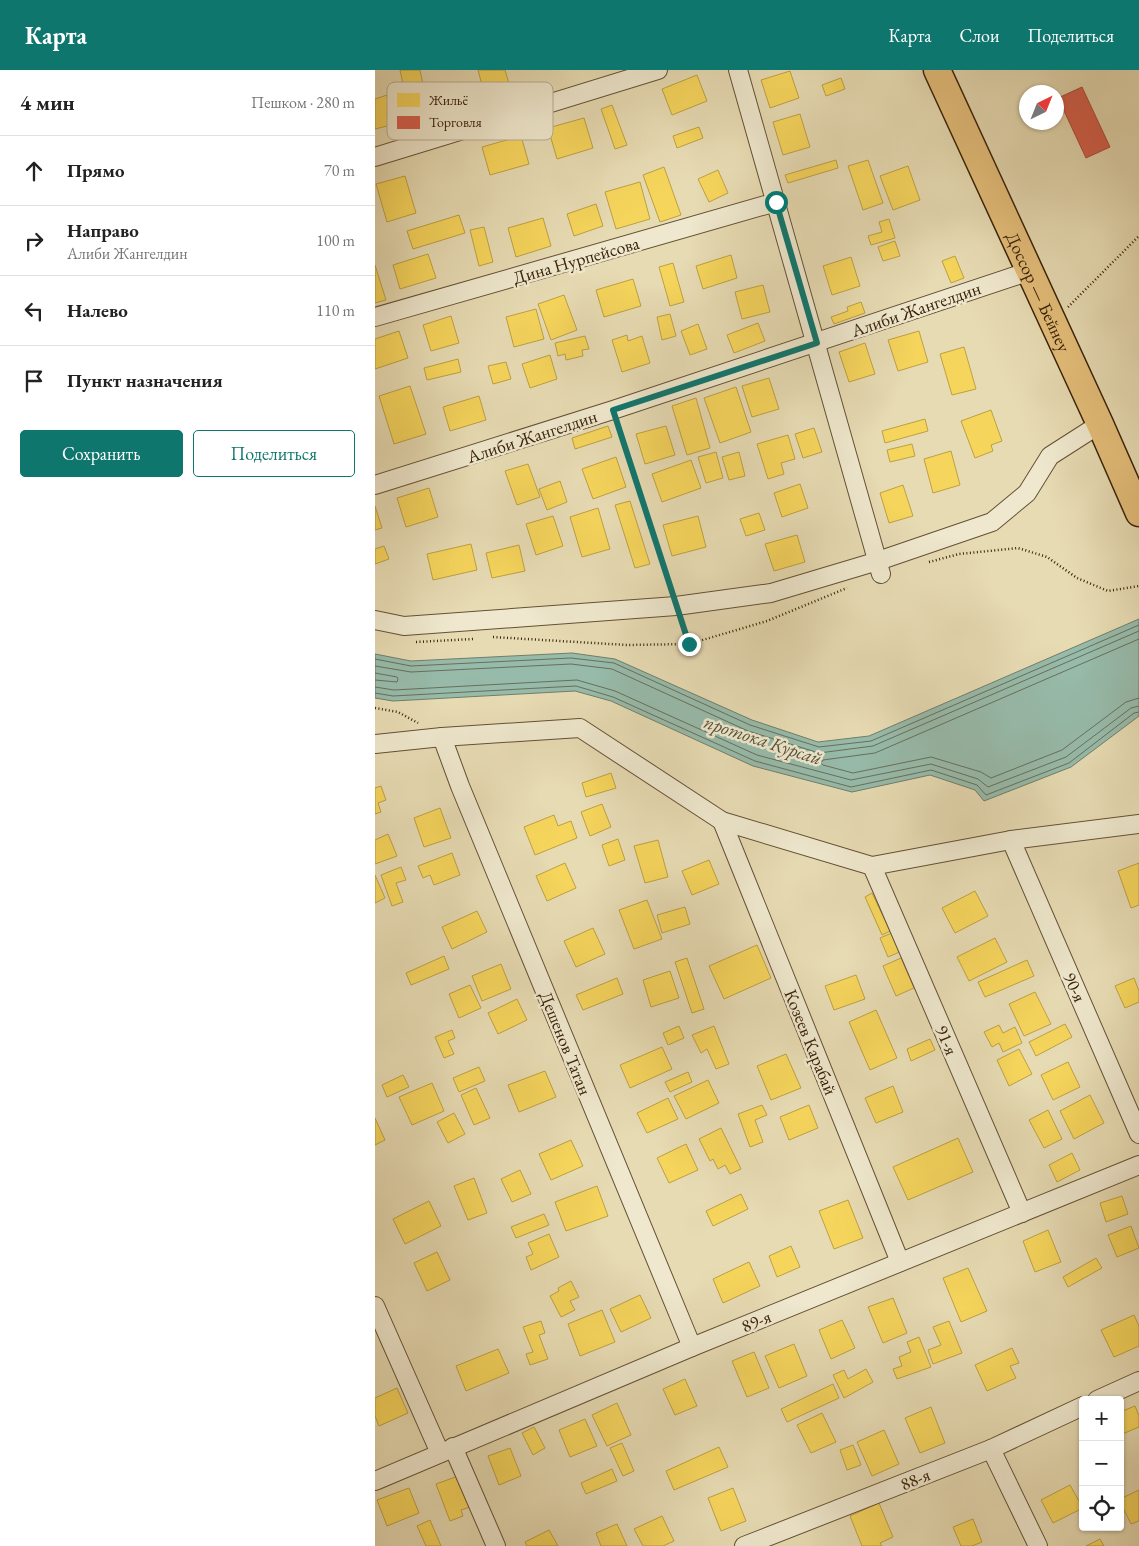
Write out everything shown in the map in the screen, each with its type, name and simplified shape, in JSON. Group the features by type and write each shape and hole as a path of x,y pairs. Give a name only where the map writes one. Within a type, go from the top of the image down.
{"highway":[{"name":"Доссор — Бейнеу","path":"937,70 1139,512"}],"street":[{"path":"553,102 658,70"},
{"path":"738,70 880,568"},
{"path":"375,157 430,140"},
{"name":"Дина Нурпейсова","path":"375,317 776,202"},
{"name":"Алиби Жангелдин","path":"375,486 613,410 1030,271"},
{"path":"375,620 405,626 677,606 771,593 880,568 992,522 1027,493 1051,456 1100,424"},
{"path":"375,744 442,737 580,728 722,821 872,866 1011,840 1139,824"},
{"name":"Дешенов Татан","path":"442,737 460,786 691,1347"},
{"name":"Козеев Карабай","path":"722,821 900,1262"},
{"name":"90-я","path":"1011,840 1139,1134"},
{"name":"91-я","path":"872,866 1022,1213"},
{"name":"89-я","path":"375,1481 691,1347 1139,1164"},
{"path":"375,1306 496,1546"},
{"path":"1106,1396 1139,1381"},
{"name":"88-я","path":"744,1546 991,1449 1079,1408"},
{"path":"991,1449 1038,1546"}],"path":[{"path":"1053,322 1139,236"},
{"path":"613,410 689,644"},
{"path":"375,708 398,712 442,737"}],"water":[{"name":"протока Курсай","path":"1139,619 1139,716 1071,767 984,801 975,790 930,775 852,792 753,766 611,701 575,691 393,701 375,698 375,654 411,661 572,653 615,659 752,720 818,742 869,736"}],"building: Жильё":[{"path":"400,70 420,70 422,82 403,82"},
{"path":"478,70 505,70 508,82 481,82"},
{"path":"790,71 799,98 770,108 761,80"},
{"path":"697,75 707,101 672,115 662,89"},
{"path":"841,78 845,89 826,96 822,85"},
{"path":"387,95 387,126 375,129 375,99"},
{"path":"612,105 627,145 615,149 601,109"},
{"path":"800,114 810,147 783,155 773,122"},
{"path":"584,118 593,148 557,159 551,140 553,140 553,127"},
{"path":"699,127 703,138 677,148 673,136"},
{"path":"507,140 522,140 529,164 490,175 482,147"},
{"path":"836,160 838,168 788,183 785,175"},
{"path":"868,160 883,203 863,210 848,166"},
{"path":"908,166 920,200 893,210 880,176"},
{"path":"664,167 681,215 660,222 643,175"},
{"path":"718,170 728,193 709,202 698,179"},
{"path":"405,176 416,213 387,222 376,184"},
{"path":"640,182 650,219 616,229 605,192"},
{"path":"596,204 603,226 574,236 567,214"},
{"path":"459,215 465,233 413,249 407,231"},
{"path":"543,218 551,246 516,257 508,228"},
{"path":"889,219 895,238 871,245 868,236 882,232 879,222"},
{"path":"484,227 493,262 479,266 470,230"},
{"path":"895,241 900,256 883,261 878,247"},
{"path":"428,254 436,278 400,289 393,265"},
{"path":"731,255 737,278 703,289 696,266"},
{"path":"955,256 964,278 951,283 942,261"},
{"path":"851,257 860,286 832,295 823,266"},
{"path":"673,263 684,302 670,306 659,267"},
{"path":"375,265 386,300 375,303"},
{"path":"633,279 641,306 604,317 596,290"},
{"path":"763,285 770,312 742,319 735,292"},
{"path":"564,295 577,330 551,340 538,304"},
{"path":"861,302 865,313 834,324 831,317 848,311 847,307"},
{"path":"536,309 544,339 514,347 506,317"},
{"path":"670,314 676,336 662,340 657,317"},
{"path":"451,316 459,343 431,351 423,325"},
{"path":"758,323 765,341 734,353 727,335"},
{"path":"698,324 707,349 690,355 681,331"},
{"path":"399,331 408,358 375,369 375,339"},
{"path":"919,331 928,362 898,371 888,340"},
{"path":"627,335 628,341 642,336 650,363 622,372 612,340"},
{"path":"585,336 589,349 582,350 583,356 566,360 565,354 558,356 555,343"},
{"path":"865,343 875,374 849,382 839,352"},
{"path":"964,347 976,389 952,395 940,354"},
{"path":"550,355 557,379 530,388 522,364"},
{"path":"458,359 461,372 427,380 424,368"},
{"path":"506,362 511,379 493,384 488,366"},
{"path":"769,378 779,409 752,417 742,386"},
{"path":"410,386 426,434 394,444 379,396"},
{"path":"736,387 751,432 720,443 704,398"},
{"path":"479,396 486,420 450,431 443,407"},
{"path":"696,398 710,448 687,455 672,406"},
{"path":"991,410 1002,441 991,445 993,451 975,458 961,421"},
{"path":"925,419 928,431 885,443 882,431"},
{"path":"608,426 612,437 575,449 572,438"},
{"path":"666,426 675,455 645,464 636,434"},
{"path":"814,428 822,452 803,458 795,434"},
{"path":"788,435 795,459 781,463 784,474 768,479 757,444"},
{"path":"912,444 915,456 890,462 887,450"},
{"path":"951,451 960,485 933,493 924,459"},
{"path":"716,452 723,478 706,483 698,457"},
{"path":"739,452 745,476 729,480 722,457"},
{"path":"616,457 626,487 593,499 582,469"},
{"path":"691,460 701,488 662,502 652,474"},
{"path":"528,464 540,497 517,505 505,471"},
{"path":"560,481 567,502 547,510 539,489"},
{"path":"800,484 808,508 782,517 774,493"},
{"path":"903,485 913,516 889,523 880,493"},
{"path":"429,488 438,517 406,527 397,498"},
{"path":"630,501 650,564 635,568 615,505"},
{"path":"375,506 382,528 375,530"},
{"path":"598,508 610,549 582,557 570,517"},
{"path":"759,513 765,530 746,536 740,519"},
{"path":"553,516 563,546 536,555 526,524"},
{"path":"698,516 706,547 672,556 663,525"},
{"path":"797,535 805,562 774,571 765,544"},
{"path":"471,544 477,570 433,580 427,554"},
{"path":"519,545 525,571 492,578 486,553"},
{"path":"384,546 389,559 375,564 375,549"},
{"path":"611,773 616,788 586,797 582,783"},
{"path":"381,786 386,800 378,803 381,812 375,814 375,788"},
{"path":"602,804 611,827 590,836 581,812"},
{"path":"440,808 451,838 424,847 414,818"},
{"path":"554,815 558,826 571,821 577,838 535,855 524,827"},
{"path":"388,834 397,856 375,864 375,840"},
{"path":"618,839 625,860 609,866 602,845"},
{"path":"658,840 668,877 645,883 634,846"},
{"path":"452,853 460,875 434,885 430,875 423,878 418,866"},
{"path":"709,860 719,884 692,895 682,871"},
{"path":"565,863 576,888 547,901 536,876"},
{"path":"1139,863 1139,905 1131,908 1118,871"},
{"path":"401,867 406,880 396,883 403,902 392,906 381,875"},
{"path":"375,875 385,898 375,903"},
{"path":"975,891 988,916 955,933 942,908"},
{"path":"872,893 890,931 882,935 865,897"},
{"path":"647,900 662,939 634,949 619,910"},
{"path":"685,907 690,924 662,933 657,915"},
{"path":"477,911 487,932 452,949 442,927"},
{"path":"593,928 605,954 576,967 564,941"},
{"path":"894,932 902,951 888,957 880,938"},
{"path":"995,938 1007,962 969,981 957,957"},
{"path":"757,945 771,978 724,999 709,966"},
{"path":"444,956 449,969 411,985 406,973"},
{"path":"687,958 704,1009 692,1013 675,962"},
{"path":"901,958 914,988 896,996 883,966"},
{"path":"1027,960 1034,976 985,997 978,982"},
{"path":"501,964 511,989 482,1001 472,976"},
{"path":"670,971 679,998 651,1007 643,980"},
{"path":"856,975 865,999 834,1010 825,986"},
{"path":"617,978 623,994 583,1010 576,995"},
{"path":"1134,978 1139,991 1139,1002 1125,1008 1115,986"},
{"path":"470,985 481,1008 459,1018 449,994"},
{"path":"1035,992 1051,1024 1024,1036 1009,1004"},
{"path":"517,999 527,1020 498,1034 488,1013"},
{"path":"876,1010 897,1058 870,1070 849,1022"},
{"path":"1065,1024 1072,1037 1036,1056 1029,1042"},
{"path":"999,1025 1003,1033 1015,1027 1022,1043 1003,1052 999,1043 992,1047 984,1032"},
{"path":"679,1026 684,1038 668,1045 663,1033"},
{"path":"714,1026 729,1064 716,1069 707,1049 701,1053 692,1035"},
{"path":"452,1030 455,1038 448,1041 454,1054 444,1058 435,1037"},
{"path":"930,1039 935,1050 911,1061 907,1049"},
{"path":"662,1047 672,1069 630,1088 620,1065"},
{"path":"1019,1049 1032,1074 1009,1086 997,1060"},
{"path":"786,1054 801,1088 771,1100 757,1066"},
{"path":"1068,1062 1080,1087 1053,1100 1041,1075"},
{"path":"479,1067 485,1081 459,1092 453,1078"},
{"path":"545,1071 556,1097 519,1112 508,1085"},
{"path":"688,1072 692,1082 670,1092 665,1082"},
{"path":"403,1075 409,1087 387,1097 382,1085"},
{"path":"708,1080 719,1103 686,1119 674,1096"},
{"path":"432,1083 444,1111 412,1125 399,1097"},
{"path":"893,1086 903,1112 876,1123 865,1098"},
{"path":"476,1088 490,1118 474,1125 461,1095"},
{"path":"1090,1095 1104,1123 1074,1139 1060,1111"},
{"path":"668,1098 678,1119 647,1133 637,1113"},
{"path":"762,1105 767,1115 755,1120 763,1142 750,1147 738,1114"},
{"path":"809,1105 818,1128 789,1140 780,1117"},
{"path":"1048,1110 1062,1139 1044,1148 1029,1120"},
{"path":"454,1113 465,1134 448,1143 437,1122"},
{"path":"375,1118 385,1140 375,1145"},
{"path":"721,1128 741,1169 730,1174 725,1165 718,1169 713,1159 710,1161 699,1139"},
{"path":"958,1138 973,1172 908,1200 893,1167"},
{"path":"571,1140 583,1166 551,1180 539,1154"},
{"path":"686,1144 698,1170 669,1183 657,1158"},
{"path":"1072,1153 1080,1170 1057,1182 1049,1165"},
{"path":"520,1170 531,1194 512,1202 501,1179"},
{"path":"474,1178 487,1213 468,1220 454,1186"},
{"path":"597,1186 608,1216 566,1231 555,1202"},
{"path":"741,1194 748,1209 713,1226 706,1211"},
{"path":"1122,1196 1128,1214 1106,1222 1100,1203"},
{"path":"848,1200 863,1238 834,1249 819,1211"},
{"path":"429,1201 441,1226 405,1244 393,1219"},
{"path":"544,1214 549,1225 516,1238 511,1227"},
{"path":"1131,1226 1139,1248 1117,1257 1108,1235"},
{"path":"1048,1230 1061,1262 1035,1272 1023,1241"},
{"path":"549,1234 559,1257 531,1270 526,1257 533,1254 528,1243"},
{"path":"791,1246 800,1267 777,1277 769,1256"},
{"path":"437,1252 450,1280 427,1291 414,1263"},
{"path":"1096,1258 1102,1268 1068,1287 1063,1277"},
{"path":"749,1262 760,1286 723,1303 713,1279"},
{"path":"968,1268 987,1311 961,1322 943,1278"},
{"path":"571,1281 579,1297 570,1301 575,1310 561,1317 550,1296 559,1291 558,1288"},
{"path":"640,1295 651,1318 621,1332 610,1309"},
{"path":"893,1298 907,1333 883,1343 868,1307"},
{"path":"602,1310 615,1342 580,1356 568,1324"},
{"path":"1134,1315 1139,1326 1139,1346 1114,1357 1101,1330"},
{"path":"842,1320 855,1348 831,1359 819,1330"},
{"path":"541,1321 545,1333 539,1335 548,1359 530,1365 526,1354 533,1352 523,1327"},
{"path":"949,1321 962,1353 933,1364 928,1350 941,1345 933,1327"},
{"path":"919,1337 931,1367 897,1379 893,1369 902,1366 899,1357 911,1352 907,1342"},
{"path":"794,1344 807,1376 779,1388 765,1356"},
{"path":"1012,1348 1019,1363 1010,1366 1016,1378 987,1391 975,1365"},
{"path":"498,1349 509,1373 466,1391 456,1366"},
{"path":"754,1352 769,1388 747,1397 732,1361"},
{"path":"866,1369 873,1382 844,1398 833,1375 844,1370 848,1379"},
{"path":"685,1379 697,1406 675,1415 663,1389"},
{"path":"833,1384 839,1398 787,1422 781,1409"},
{"path":"397,1388 408,1413 379,1426 375,1416 375,1398"},
{"path":"617,1403 631,1435 607,1446 592,1415"},
{"path":"1135,1406 1139,1416 1139,1427 1124,1433 1124,1410"},
{"path":"931,1407 945,1443 920,1453 905,1418"},
{"path":"822,1413 836,1442 811,1453 797,1425"},
{"path":"585,1419 597,1446 570,1457 559,1430"},
{"path":"534,1427 545,1448 533,1455 522,1433"},
{"path":"884,1430 899,1464 872,1476 857,1442"},
{"path":"622,1443 634,1471 623,1476 610,1448"},
{"path":"853,1445 861,1465 847,1470 840,1450"},
{"path":"719,1447 728,1467 674,1490 666,1471"},
{"path":"510,1448 521,1476 499,1485 488,1456"},
{"path":"612,1469 617,1481 586,1494 581,1483"},
{"path":"461,1475 473,1506 461,1510 463,1516 450,1521 436,1484"},
{"path":"1070,1485 1079,1501 1079,1510 1053,1523 1041,1500"},
{"path":"409,1488 419,1513 387,1526 377,1500"},
{"path":"733,1488 746,1521 721,1531 708,1498"},
{"path":"1139,1490 1139,1521 1131,1524 1124,1510 1124,1497"},
{"path":"879,1503 893,1537 880,1543 882,1546 862,1546 850,1516"},
{"path":"662,1516 674,1541 663,1546 643,1546 634,1529"},
{"path":"973,1519 982,1542 972,1546 961,1546 953,1527"},
{"path":"430,1520 441,1546 426,1546 417,1526"},
{"path":"617,1524 627,1546 601,1546 596,1533"},
{"path":"549,1530 558,1546 527,1546 525,1542"},
{"path":"1100,1539 1104,1546 1086,1546"}],"building: Торговля":[{"path":"1082,87 1110,147 1086,158 1064,111 1064,95"}],"route":[{"path":"689,644 613,410 817,343 776,202"}]}
